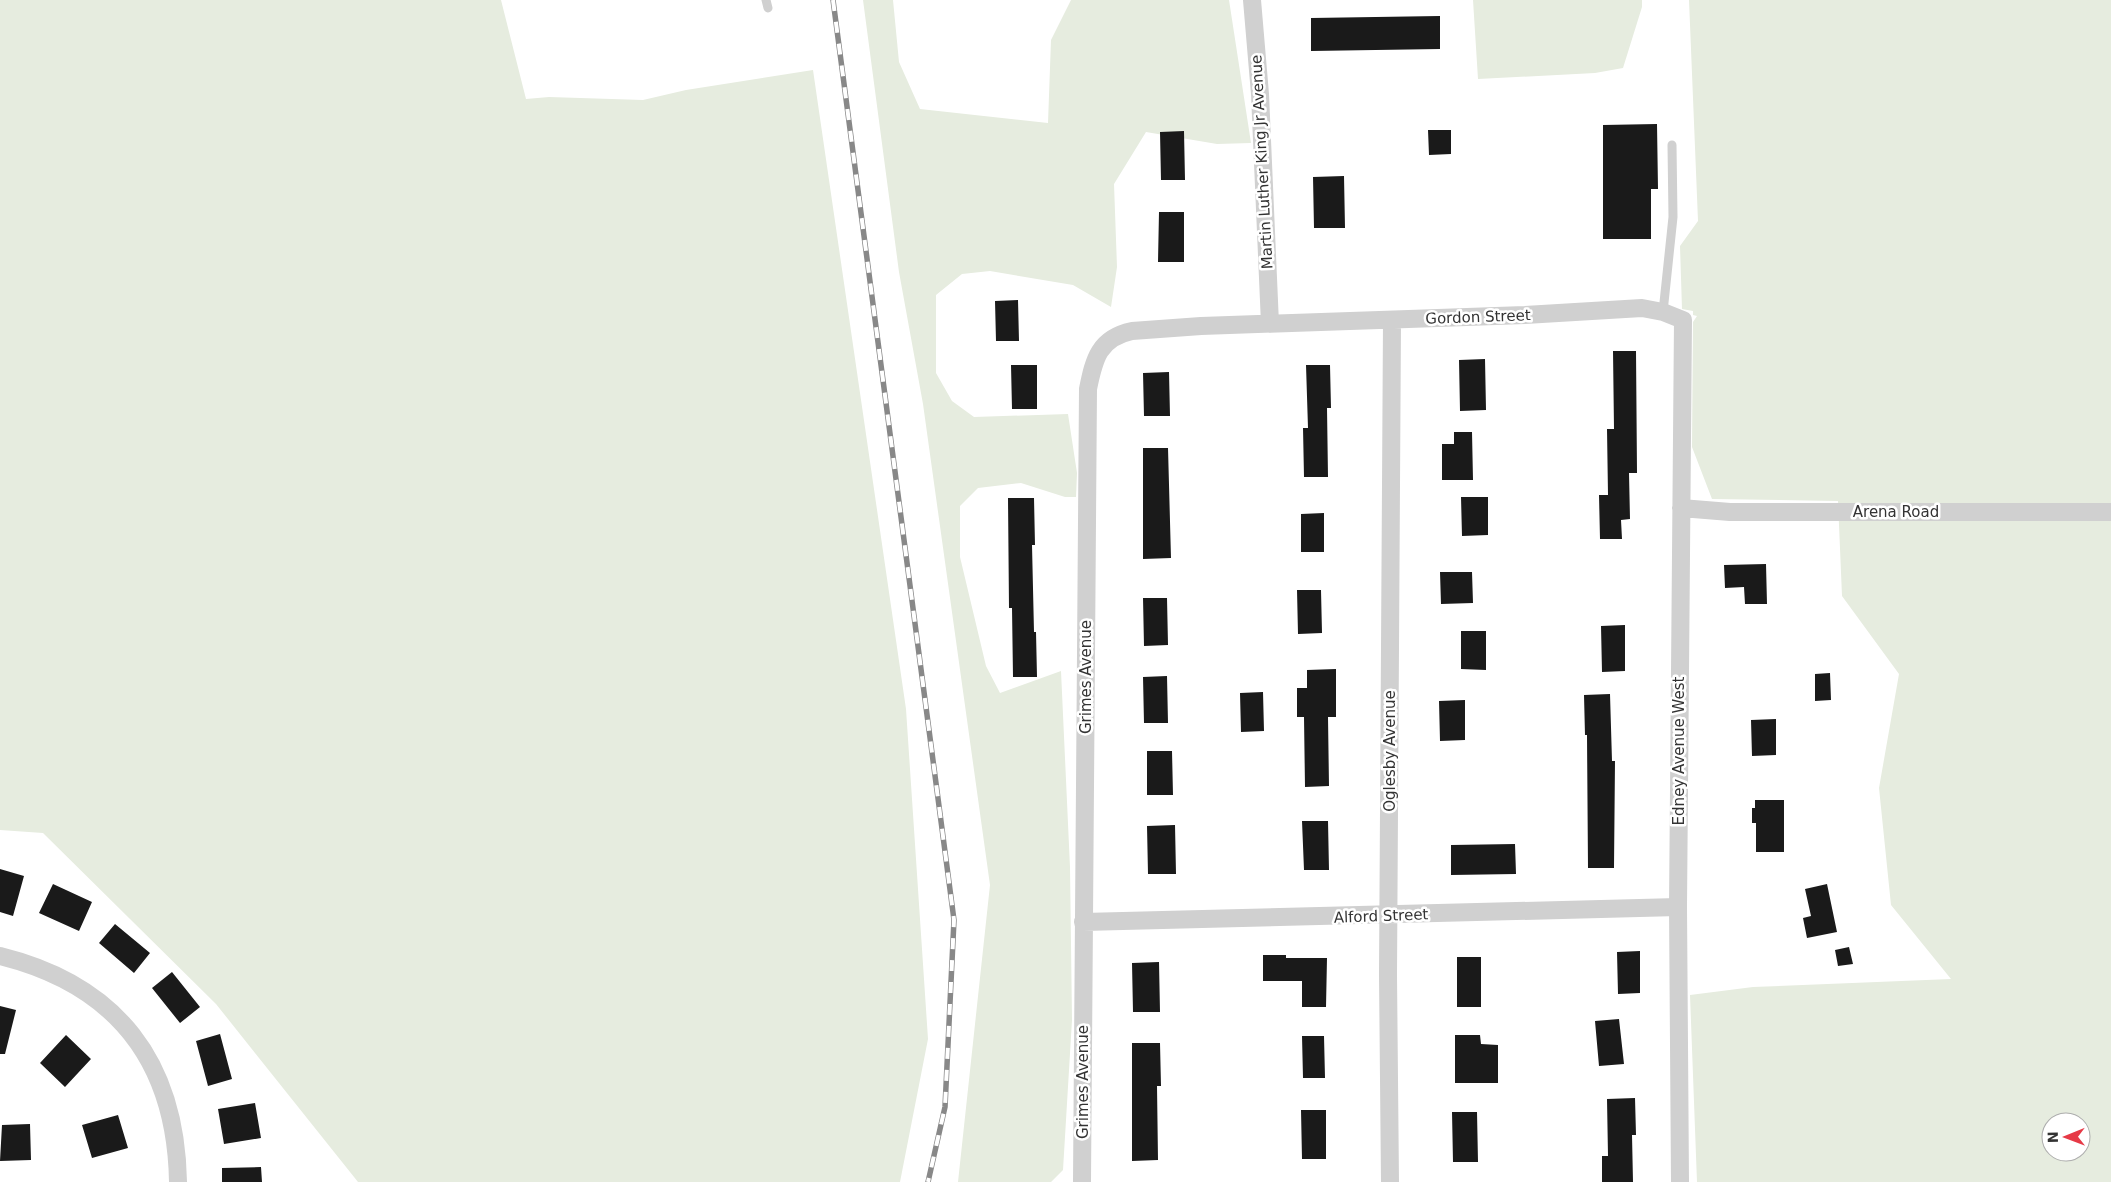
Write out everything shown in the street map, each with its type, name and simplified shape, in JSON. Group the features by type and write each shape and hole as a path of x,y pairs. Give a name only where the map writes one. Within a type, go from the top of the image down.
{"street":[{"name":"Martin Luther King Jr Avenue","path":"1252,0 1260,94 1270,324"},
{"name":"Gordon Street","path":"1270,324 1642,308 1663,312 1683,320"},
{"name":"Oglesby Avenue","path":"1390,1182 1389,916 1392,320"},
{"name":"Edney Avenue West","path":"1680,1182 1678,907 1683,320"},
{"name":"Grimes Avenue","path":"1082,1182 1088,389 1094,363 1106,342 1123,333 1270,324"},
{"name":"Arena Road","path":"1681,508 1730,512 2111,512"},
{"name":"Alford Street","path":"1083,922 1389,916 1678,907"},
{"path":"0,956 31,964 71,982 96,999 129,1032 152,1068 170,1110 176,1138 178,1182"}],"lane":[{"path":"1663,312 1673,217 1672,145"}],"shaded area":[{"path":"0,0 501,0 526,99 549,97 643,100 686,90 813,70 906,709 928,1039 900,1182 358,1182 216,1004 43,833 0,830"},
{"path":"863,0 893,0 899,62 920,109 1048,123 1051,40 1071,0 1229,0 1251,143 1217,144 1146,132 1114,184 1117,267 1111,307 1073,285 990,271 962,274 936,295 936,373 952,401 974,417 1068,414 1077,473 1076,497 1065,497 1021,483 978,488 960,506 960,557 986,666 1000,693 1061,671 1070,867 1072,1020 1063,1170 1051,1182 958,1182 990,885 923,404 899,272"},
{"path":"1473,0 1642,0 1642,7 1623,68 1595,73 1478,79"},
{"path":"1689,0 2111,0 2111,1182 1697,1182 1690,995 1753,987 1951,979 1891,905 1879,788 1899,674 1842,596 1838,501 1712,499 1692,447 1693,322 1697,316 1693,315 1693,311 1682,309 1680,246 1698,221"}],"building":[{"path":"1440,16 1440,49 1311,51 1311,18"},
{"path":"1657,124 1658,189 1651,189 1651,239 1603,239 1603,125"},
{"path":"1428,130 1451,130 1451,154 1429,155"},
{"path":"1184,131 1185,180 1161,180 1160,132"},
{"path":"1344,176 1345,228 1314,228 1313,177"},
{"path":"1159,212 1184,212 1184,262 1158,262"},
{"path":"1018,300 1019,341 996,341 995,301"},
{"path":"1613,351 1636,351 1637,473 1629,473 1630,519 1621,520 1622,539 1600,539 1599,495 1608,495 1607,429 1614,429"},
{"path":"1485,359 1486,410 1460,411 1459,360"},
{"path":"1011,365 1037,365 1037,409 1012,409"},
{"path":"1306,365 1330,365 1331,408 1327,408 1328,477 1304,477 1303,428 1308,428"},
{"path":"1169,372 1170,416 1144,416 1143,373"},
{"path":"1454,432 1472,432 1473,480 1442,480 1442,444 1454,444"},
{"path":"1143,448 1168,448 1171,558 1143,559"},
{"path":"1461,497 1488,497 1488,535 1462,536"},
{"path":"1008,498 1034,498 1035,545 1032,545 1037,677 1013,677 1012,608 1009,608"},
{"path":"1324,513 1324,552 1301,552 1301,514"},
{"path":"1766,564 1767,604 1745,604 1744,587 1725,588 1724,565"},
{"path":"1440,572 1472,572 1473,603 1441,604"},
{"path":"1297,590 1321,590 1322,633 1298,634"},
{"path":"1143,598 1167,598 1168,645 1144,646"},
{"path":"1625,625 1625,671 1602,672 1601,626"},
{"path":"1461,631 1486,631 1486,670 1461,669"},
{"path":"1336,669 1336,717 1328,717 1329,786 1305,787 1304,717 1297,717 1297,688 1307,688 1307,670"},
{"path":"1830,673 1831,700 1815,701 1815,674"},
{"path":"1167,676 1168,723 1144,723 1143,677"},
{"path":"1263,692 1264,731 1241,732 1240,693"},
{"path":"1610,694 1612,761 1615,761 1614,868 1588,868 1587,735 1585,735 1584,695"},
{"path":"1465,700 1465,740 1440,741 1439,701"},
{"path":"1776,719 1776,755 1752,756 1751,720"},
{"path":"1147,751 1172,751 1173,795 1147,795"},
{"path":"1755,800 1784,800 1784,852 1756,852 1756,823 1752,823 1752,808 1755,808"},
{"path":"1302,821 1328,821 1329,870 1304,870"},
{"path":"1175,825 1176,874 1148,874 1147,826"},
{"path":"1515,844 1516,874 1451,875 1451,845"},
{"path":"0,869 24,876 13,916 0,912"},
{"path":"53,884 92,902 79,931 39,913"},
{"path":"1827,884 1837,932 1807,938 1803,918 1811,916 1805,889"},
{"path":"115,924 150,953 134,973 99,943"},
{"path":"1849,947 1853,964 1838,966 1835,950"},
{"path":"1640,951 1640,993 1618,994 1617,952"},
{"path":"1263,955 1286,955 1286,958 1327,958 1326,1007 1302,1007 1302,981 1263,981"},
{"path":"1457,957 1481,957 1481,1007 1457,1007"},
{"path":"1159,962 1160,1012 1133,1012 1132,963"},
{"path":"172,972 200,1007 180,1023 152,988"},
{"path":"0,1006 16,1010 5,1054 0,1054"},
{"path":"1619,1019 1624,1064 1599,1066 1595,1021"},
{"path":"220,1034 232,1079 208,1086 196,1041"},
{"path":"66,1035 91,1059 65,1087 40,1063"},
{"path":"1455,1035 1480,1035 1481,1044 1498,1045 1498,1083 1455,1083"},
{"path":"1302,1036 1324,1036 1325,1078 1303,1078"},
{"path":"1132,1043 1160,1043 1161,1086 1157,1086 1158,1160 1132,1161"},
{"path":"1635,1098 1636,1135 1632,1135 1633,1182 1602,1182 1602,1156 1608,1156 1607,1099"},
{"path":"255,1103 261,1138 224,1144 218,1109"},
{"path":"1301,1110 1326,1110 1326,1159 1302,1159"},
{"path":"1452,1112 1477,1112 1478,1162 1453,1162"},
{"path":"118,1115 128,1148 92,1158 82,1125"},
{"path":"30,1124 31,1160 0,1161 2,1125"},
{"path":"261,1167 262,1182 222,1182 222,1168"}],"railway":[{"path":"833,0 954,920 945,1107 928,1182"}]}
